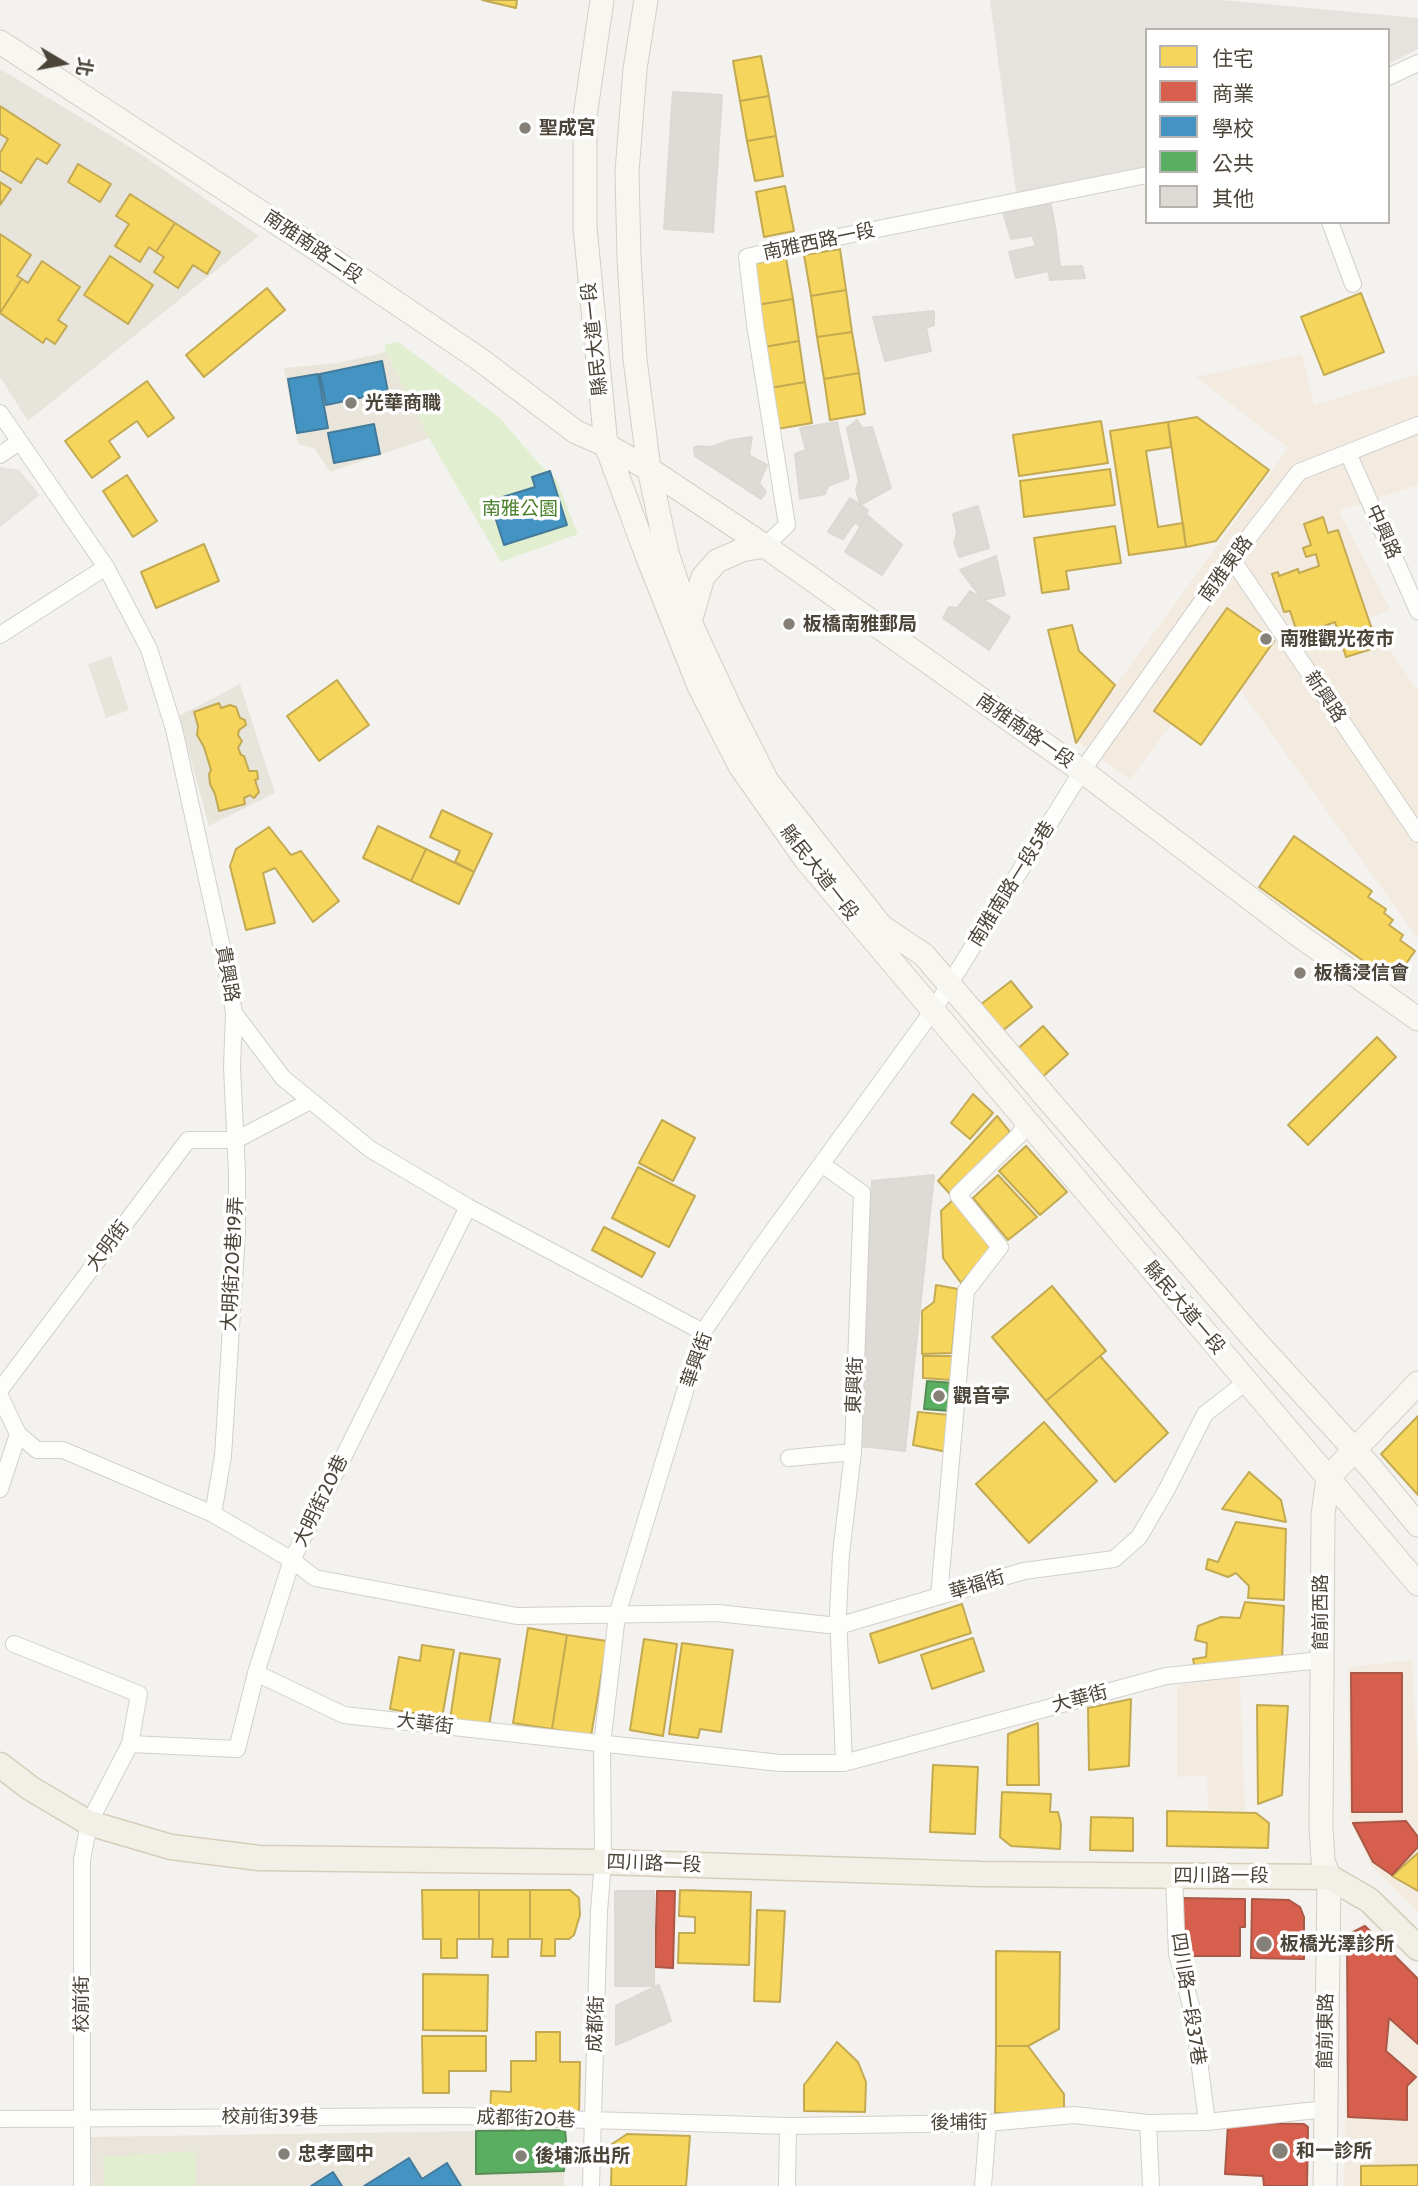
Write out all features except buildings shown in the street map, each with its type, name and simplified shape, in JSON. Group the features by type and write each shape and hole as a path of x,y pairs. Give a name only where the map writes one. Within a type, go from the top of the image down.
{"main road":[{"name":"縣民大道一段","path":"602,0 585,116 585,227 615,450 646,553 699,686 740,766 806,860 941,997 1242,1325 1354,1449 1418,1525"},
{"name":"縣民大道一段","path":"646,0 635,69 627,172 635,359 649,469 667,553 690,622 731,710 767,781 881,926 924,955 941,997 1026,1122 1418,1584"},
{"name":"南雅南路二段","path":"0,42 478,358 576,432 615,450"},
{"name":"南雅南路一段","path":"615,450 649,469 765,546 1082,771 1297,934 1418,1019"},
{"path":"690,622 703,577 717,561 742,550 765,546"},
{"path":"1328,1478 1418,1383"},
{"name":"館前西路","path":"1328,1478 1322,1536 1321,1828 1323,1861 1329,1877"},
{"name":"四川路一段","path":"0,1765 30,1788 89,1823 171,1847 259,1858 603,1862 877,1872 1158,1877 1329,1877"},
{"path":"1329,1877 1369,1900 1418,1948"},
{"name":"館前東路","path":"1325,2186 1329,1877"}],"street":[{"path":"1390,77 1418,63"},
{"name":"南雅西路一段","path":"765,546 788,526 753,313 747,257 1145,175"},
{"path":"1331,224 1353,284"},
{"name":"貴興路","path":"0,413 106,567 149,649 171,719 234,1013 283,1079 370,1149 468,1208 703,1332"},
{"name":"南雅東路","path":"1082,771 1232,559 1300,472 1418,425"},
{"path":"0,455 19,442"},
{"name":"中興路","path":"1348,453 1418,611"},
{"name":"新興路","path":"1232,559 1418,834"},
{"path":"0,635 106,567"},
{"path":"0,646 39,621"},
{"name":"南雅南路一段5巷","path":"941,997 1082,771"},
{"name":"華興街","path":"602,1745 617,1615 703,1332 941,997"},
{"name":"大明街20巷19弄","path":"213,1514 223,1456 235,1258 237,1173 232,1067 234,1013"},
{"path":"236,1140 310,1101"},
{"path":"939,1596 966,1291 1000,1247 958,1195 1019,1135 1026,1122"},
{"name":"大明街","path":"0,1390 188,1140 236,1140"},
{"name":"東興街","path":"823,1165 862,1193 853,1452 842,1554 838,1626"},
{"name":"大明街20巷","path":"18,1434 37,1450 63,1450 213,1514 292,1560 468,1208"},
{"name":"華福街","path":"292,1560 315,1578 517,1616 718,1613 838,1626 1024,1571 1114,1559 1139,1537 1205,1414 1237,1389 1245,1379"},
{"path":"0,1396 18,1434 0,1489"},
{"path":"789,1458 853,1452"},
{"path":"130,1744 237,1749 256,1673 292,1560"},
{"path":"838,1626 844,1763"},
{"path":"14,1644 139,1693 130,1744 89,1823"},
{"name":"大華街","path":"256,1673 344,1715 780,1763 844,1763 1166,1676 1321,1660"},
{"path":"602,1745 603,1862"},
{"name":"校前街","path":"82,2186 82,1860 89,1823"},
{"name":"成都街","path":"591,2186 599,1911 603,1862"},
{"name":"四川路一段37巷","path":"1174,1875 1177,1954 1193,2013 1207,2122"},
{"name":"後埔街","path":"592,2121 788,2126 988,2123 1074,2115 1148,2123 1207,2122 1325,2109"},
{"name":"校前街39巷","path":"0,2119 460,2116"},
{"name":"成都街20巷","path":"460,2116 592,2121"},
{"path":"983,2186 988,2123"},
{"path":"1148,2123 1151,2186"},
{"path":"787,2186 788,2126"}],"shaded area":[{"path":"990,0 1221,0 1418,18 1418,49 1390,63 1390,28 1145,28 1145,166 1016,193"},
{"path":"0,69 135,150 259,236 28,421 0,377"},
{"name":"光華商職","path":"386,352 429,438 330,472 314,448 298,444 284,368 338,363"},
{"name":"南雅觀光夜市","path":"1302,354 1314,405 1418,374 1418,485 1339,511 1390,609 1369,619 1418,691 1418,939 1219,660 1130,780 1076,740 1288,448 1196,377"},
{"path":"0,467 19,470 40,495 0,527"},
{"path":"111,656 129,710 106,718 88,664"},
{"path":"240,684 275,793 209,826 179,716"},
{"path":"1412,1660 1418,1767 1418,1912 1372,1867 1349,1818 1348,1667"},
{"path":"1240,1677 1245,1811 1208,1810 1207,1776 1177,1777 1177,1685"},
{"path":"1364,1923 1418,1977 1418,2186 1344,2186 1348,1933"},
{"name":"忠孝國中","path":"476,2131 476,2173 564,2171 564,2186 92,2186 91,2137"}],"green space":[{"name":"南雅公園","path":"398,342 500,418 538,463 556,479 578,534 501,562 429,438 386,352 384,345"},
{"path":"195,2151 196,2186 105,2186 103,2157"}],"place":[{"name":"聖成宮","path":"525,128"},
{"name":"光華商職","path":"351,403"},
{"name":"板橋南雅郵局","path":"789,624"},
{"name":"南雅觀光夜市","path":"1266,639"},
{"name":"板橋浸信會","path":"1300,973"},
{"name":"觀音亭","path":"939,1396"},
{"name":"板橋光澤診所","path":"1264,1944"},
{"name":"和一診所","path":"1280,2151"},
{"name":"忠孝國中","path":"284,2154"},
{"name":"後埔派出所","path":"521,2156"}]}
